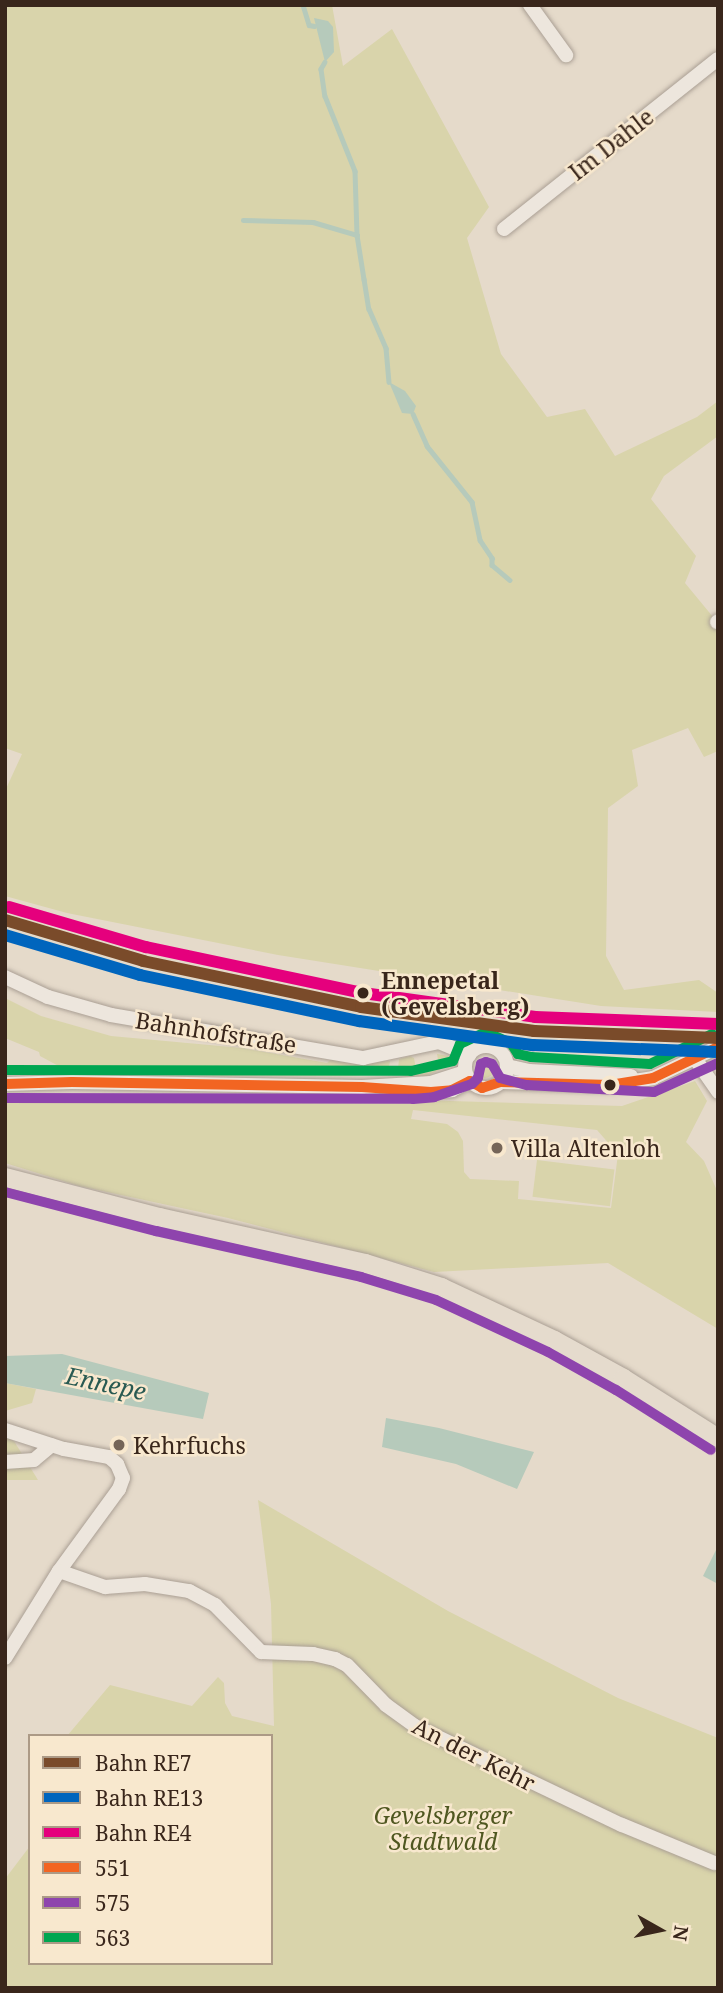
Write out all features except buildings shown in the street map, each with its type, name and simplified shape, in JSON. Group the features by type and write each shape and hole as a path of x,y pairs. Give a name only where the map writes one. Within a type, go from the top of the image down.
{"main road":[{"path":"5,1177 159,1217 365,1263 440,1287 554,1340 718,1438"}],"street":[{"path":"530,5 566,55"},
{"name":"Im Dahle","path":"504,229 718,60"},
{"name":"Bahnhofstraße","path":"5,977 48,997 111,1015 363,1058 439,1042 469,1055 479,1047 492,1047 503,1054 507,1066 653,1079"},
{"name":"Bahnhofstraße","path":"5,1084 72,1082 362,1087 431,1083 468,1077 482,1088 501,1082 610,1085 653,1079 699,1066 718,1048"},
{"path":"468,1077 469,1055"},
{"path":"501,1082 507,1066"},
{"path":"699,1066 718,1074"},
{"path":"699,1066 718,1092"},
{"path":"5,1430 52,1445 109,1457 121,1469 123,1478 119,1489 59,1571 5,1658"},
{"path":"5,1462 34,1460 52,1445"},
{"name":"An der Kehr","path":"59,1571 105,1587 145,1584 190,1591 215,1605 261,1652 313,1654 335,1659 347,1665 386,1705 415,1726 610,1820 714,1863"}],"green space":[{"path":"5,5 332,5 343,66 392,29 489,207 467,238 501,354 547,417 585,409 615,456 697,417 718,401 718,436 664,476 651,499 696,556 685,583 718,623 718,751 704,757 688,728 632,750 638,786 608,808 606,956 624,990 699,980 718,993 718,1012 601,1006 278,955 67,913 5,896 5,791 22,754 5,748"},
{"path":"5,998 41,1016 111,1036 242,1048 327,1063 332,1058 363,1063 390,1061 389,1067 380,1074 349,1076 223,1076 66,1070 40,1056 39,1052 5,1038"},
{"path":"437,1054 449,1056 450,1065 424,1077 403,1076 398,1069 399,1059 410,1056 414,1058 416,1069 439,1065"},
{"path":"485,1060 491,1063 494,1069 491,1075 485,1078 479,1075 476,1069 479,1063"},
{"path":"695,1081 707,1101 686,1142 704,1161 718,1193 718,1329 608,1263 434,1272 228,1218 79,1186 5,1163 5,1097 415,1100 622,1106","holes":["413,1110 597,1130 618,1154 611,1208 518,1199 519,1181 470,1179 464,1172 463,1141 458,1132 447,1124 411,1119"]},
{"path":"537,1160 614,1170 610,1206 532,1197"},
{"path":"5,1383 36,1389 32,1403 5,1411"},
{"path":"5,1438 14,1441 38,1480 5,1480"},
{"name":"Gevelsberger Stadtwald","path":"258,1500 448,1611 618,1698 718,1738 718,1988 5,1988 5,1879 28,1849 28,1965 273,1965 273,1734 69,1734 110,1685 192,1706 218,1677 224,1683 225,1703 232,1716 274,1726 271,1604"}],"water":[{"path":"314,18 328,21 333,27 334,52 325,62"},
{"path":"389,382 405,391 416,406 413,414 402,413"},
{"name":"Ennepe","path":"62,1354 209,1393 203,1419 5,1383 5,1356"},
{"path":"386,1418 439,1428 534,1452 517,1489 456,1464 382,1447"},
{"path":"718,1548 718,1584 703,1576"}],"waterway":[{"path":"303,5 309,25 314,26"},
{"path":"325,62 321,69 325,96 355,171 357,235 364,279 369,309 386,348 389,382"},
{"path":"243,220 313,222 357,235"},
{"path":"413,414 427,446 472,502 480,540 492,558 492,565 510,580"}],"rail line":[{"name":"RE4","path":"9,907 146,947 363,993 535,1017 718,1024"},
{"name":"RE7","path":"5,920 143,961 361,1007 534,1031 718,1038"},
{"name":"RE13","path":"5,935 140,975 359,1021 533,1045 717,1052"}],"transit line":[{"name":"563","path":"5,1070 411,1071 453,1061 460,1044 486,1032 511,1043 518,1054 531,1057 650,1064 712,1034"},
{"name":"551","path":"470,1081 482,1088 501,1082 610,1085 653,1078 718,1047"},
{"name":"575","path":"5,1098 413,1099 434,1097 472,1084 478,1078 481,1064 486,1062 492,1064 500,1078 527,1085 654,1092 718,1063"},
{"name":"551","path":"5,1084 72,1082 362,1087 431,1092 452,1090 470,1081"},
{"name":"575","path":"5,1192 156,1231 361,1277 436,1300 548,1352 616,1390 711,1450"}],"place":[{"name":"Ennepetal (Gevelsberg)","path":"363,993"},
{"name":"Villa Altenloh","path":"497,1148"},
{"name":"Kehrfuchs","path":"119,1445"}]}
